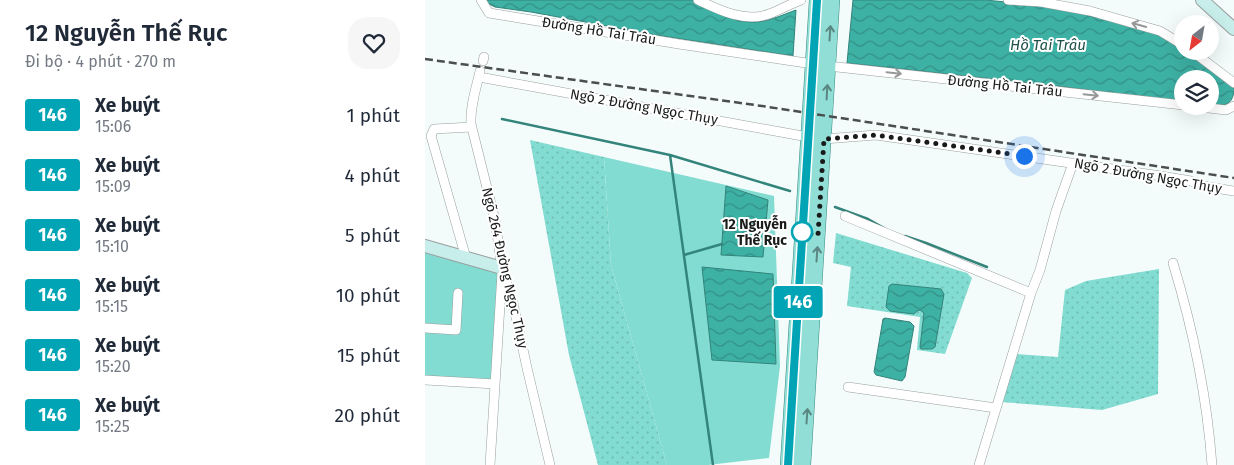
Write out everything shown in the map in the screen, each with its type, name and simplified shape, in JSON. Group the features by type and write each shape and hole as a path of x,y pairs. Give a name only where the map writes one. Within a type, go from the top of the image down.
{"main road":[{"path":"787,465 817,0"},
{"path":"803,465 833,0"}],"street":[{"name":"Đường Hồ Tai Trâu","path":"481,0 489,13 813,64"},
{"path":"698,0 719,10 745,18 767,15 801,0"},
{"path":"1008,0 1041,2 1090,11 1160,31 1174,40"},
{"path":"1202,0 1233,26"},
{"path":"1204,60 1234,83"},
{"name":"Đường Hồ Tai Trâu","path":"828,66 1174,104"},
{"name":"Ngõ 2 Đường Ngọc Thụy","path":"480,74 808,137"},
{"name":"Ngõ 264 Đường Ngọc Thụy","path":"480,74 472,103 472,127 495,220 502,268 513,303 550,465"},
{"path":"1219,109 1226,110 1234,106"},
{"path":"466,258 431,136 435,129 472,127"},
{"name":"Ngõ 2 Đường Ngọc Thụy","path":"824,139 876,135 1161,176 1234,191"},
{"path":"979,465 995,408 1040,270 1056,211 1073,163"},
{"path":"845,216 1031,293"},
{"path":"425,246 502,268 490,465"},
{"path":"1173,263 1189,319 1195,350 1210,436 1212,465"},
{"path":"425,328 456,330 458,293"},
{"path":"425,380 495,384"},
{"path":"848,388 995,408"}],"shaded area":[{"path":"530,140 604,157 611,265 667,465 598,465 569,355"},
{"path":"604,157 774,196 780,366 769,458 708,465 667,465 611,265"},
{"path":"836,233 967,273 972,278 945,354 917,350 920,317 847,306 851,267 833,263"},
{"path":"425,245 502,268 495,384 425,380"},
{"path":"1159,269 1158,394 1102,410 1001,402 1015,354 1058,357 1065,290 1086,281"}],"water":[{"path":"485,0 692,0 729,17 751,22 768,20 796,10 793,56 656,35 495,7"},
{"name":"Hồ Tai Trâu","path":"853,0 985,0 1058,7 1156,32 1174,43 1174,60 1200,60 1214,70 1174,70 1174,101 847,63"},
{"name":"Hồ Tai Trâu","path":"1219,74 1234,87 1231,101 1219,105"},
{"path":"726,186 768,200 763,257 721,255"},
{"path":"702,267 773,274 776,364 712,360"},
{"path":"892,284 941,289 944,294 935,347 932,349 921,349 920,347 924,313 920,310 914,314 890,311 886,307 889,286"},
{"path":"883,319 910,322 914,326 905,377 902,381 876,375 874,372"}],"waterway":[{"path":"502,119 670,155 790,191"},
{"path":"670,155 713,465"},
{"path":"835,207 868,219 884,228"},
{"path":"905,236 987,267"},
{"path":"684,255 722,244"}],"railway":[{"path":"425,59 762,106 1234,178"}],"bus line":[{"name":"146","path":"788,465 817,0"}],"place":[{"name":"12 Nguyễn Thế Rục","path":"802,232"}],"route":[{"path":"802,232 818,235 824,139 876,135 1024,156"}]}
